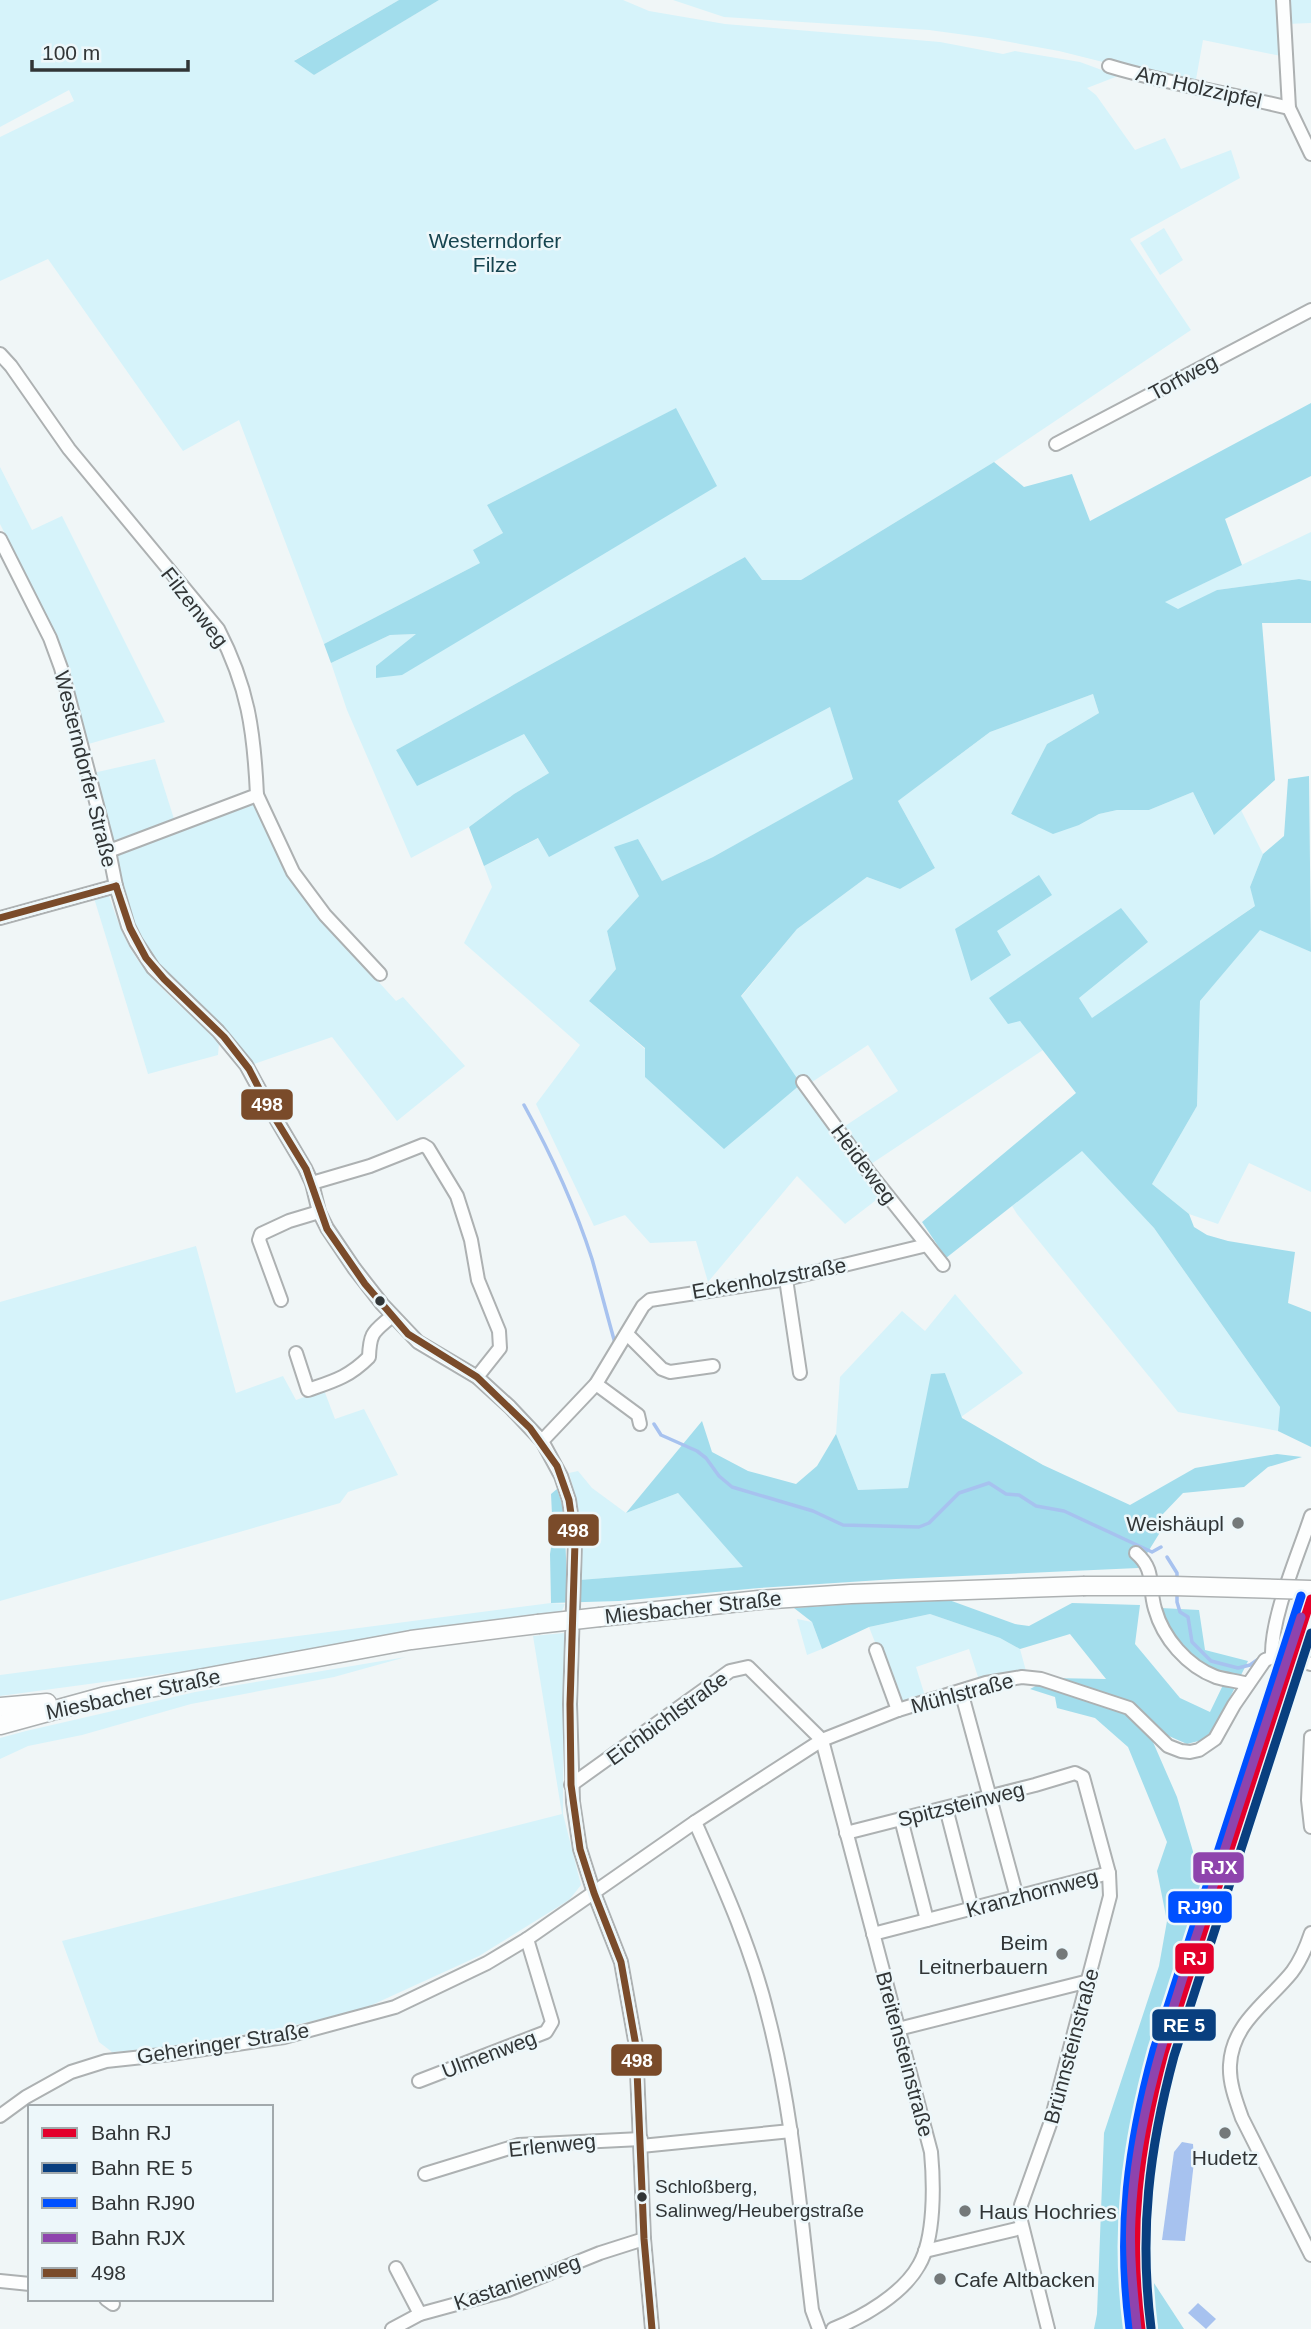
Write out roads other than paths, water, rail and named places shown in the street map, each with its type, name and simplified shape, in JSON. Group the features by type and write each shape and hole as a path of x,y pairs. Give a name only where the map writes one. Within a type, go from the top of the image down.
{"main road":[{"name":"Miesbacher Straße","path":"0,1725 106,1696 411,1640 600,1616 851,1594 1083,1586 1311,1590"},
{"path":"0,1707 106,1696"}],"street":[{"path":"1283,0 1289,108 1311,154"},
{"name":"Am Holzzipfel","path":"1109,66 1149,78 1289,108"},
{"name":"Torfweg","path":"1056,444 1311,310"},
{"name":"Filzenweg","path":"0,354 69,449 218,629 246,696 255,747 257,795"},
{"name":"Westerndorfer Straße","path":"0,539 50,638 61,668 116,886 128,926 144,954 153,968 218,1031 246,1065 305,1168 327,1228 392,1316 418,1342 477,1377 510,1407 542,1441 561,1476 569,1500 575,1542 569,1704 571,1785 580,1849 617,1947 636,2046 644,2239 652,2329"},
{"path":"109,851 257,795 293,872 325,915 380,974"},
{"path":"0,918 116,886"},
{"name":"Heideweg","path":"803,1082 868,1171 943,1265"},
{"path":"312,1183 370,1166 423,1145 428,1148 457,1196 471,1240 478,1280 499,1331 500,1348 477,1377"},
{"path":"281,1300 259,1240 261,1234 289,1220 319,1212"},
{"name":"Eckenholzstraße","path":"542,1441 596,1384 643,1307 650,1300 786,1279 928,1245"},
{"path":"786,1279 800,1373"},
{"path":"296,1353 307,1390 335,1380 356,1370 369,1357 372,1334 392,1316"},
{"path":"627,1334 662,1369 670,1372 713,1366"},
{"path":"596,1384 638,1415 640,1424"},
{"path":"1311,1516 1271,1640 1272,1656 1279,1655 1311,1664"},
{"path":"1136,1553 1149,1569 1155,1609 1166,1634 1178,1650 1215,1676 1248,1684"},
{"path":"876,1650 898,1710"},
{"name":"Mühlstraße","path":"594,1892 695,1822 822,1740 898,1710 986,1683 1022,1677 1041,1679 1129,1708 1168,1746 1189,1752 1199,1750 1215,1739 1248,1684 1265,1660 1272,1656"},
{"name":"Eichbichlstraße","path":"571,1785 730,1671 748,1667 822,1740"},
{"path":"961,1690 1017,1897"},
{"path":"1311,1737 1308,1800 1311,1827"},
{"name":"Breitensteinstraße","path":"822,1740 931,2152 932,2209 926,2250 920,2264 911,2278 892,2294 853,2321 833,2329"},
{"name":"Spitzsteinweg","path":"846,1833 1075,1773"},
{"name":"Brünnsteinstraße","path":"1021,2228 1021,2205 1050,2124 1110,1896 1109,1873 1083,1777 1075,1773"},
{"path":"946,1808 972,1909"},
{"path":"901,1819 927,1920"},
{"path":"695,1822 733,1906 768,2015 791,2131 812,2310 819,2329"},
{"name":"Kranzhornweg","path":"873,1934 1109,1873"},
{"name":"Geheringer Straße","path":"0,2116 26,2097 71,2072 106,2061 284,2037 385,2010 487,1963 527,1939 594,1892"},
{"path":"1311,1933 1306,1950 1291,1973 1245,2021 1232,2050 1230,2066 1233,2089 1242,2118 1311,2255"},
{"name":"Ulmenweg","path":"419,2081 546,2032 552,2022 527,1939"},
{"path":"898,2029 1089,1981"},
{"name":"Erlenweg","path":"425,2174 519,2145 641,2142 791,2131"},
{"path":"926,2250 1021,2228 1048,2329"},
{"name":"Kastanienweg","path":"392,2329 421,2314 508,2290 600,2253 644,2239"},
{"path":"396,2268 421,2314"},
{"path":"0,2281 28,2284"}],"waterway":[{"path":"524,1105 553,1161 578,1219 615,1343"},
{"path":"654,1424 661,1435 697,1451 706,1458 719,1476 732,1487 813,1511 843,1525 919,1527 929,1523 959,1493 989,1483 1006,1494 1019,1495 1036,1506 1064,1511 1152,1552 1161,1547"},
{"path":"1167,1557 1177,1573 1177,1580"},
{"path":"1177,1591 1180,1612 1188,1617 1192,1642 1211,1661 1238,1668 1250,1665 1260,1658"}],"rail line":[{"name":"RJ90","path":"1130,2329 1125,2257 1127,2188 1145,2085 1301,1596"},
{"name":"RJ","path":"1141,2329 1137,2293 1136,2224 1142,2156 1155,2088 1311,1599"},
{"name":"RJX","path":"1137,2329 1131,2260 1131,2218 1134,2176 1150,2092 1172,2010 1301,1617"}],"place":[{"name":"Weishäupl","path":"1238,1523"},
{"name":"Beim Leitnerbauern","path":"1062,1954"},
{"name":"Hudetz","path":"1225,2133"},
{"name":"Schloßberg, Salinweg/Heubergstraße","path":"642,2197"},
{"name":"Haus Hochries","path":"965,2211"},
{"name":"Cafe Altbacken","path":"940,2279"}],"park label":[{"name":"Westerndorfer Filze","path":"495,252"}]}
